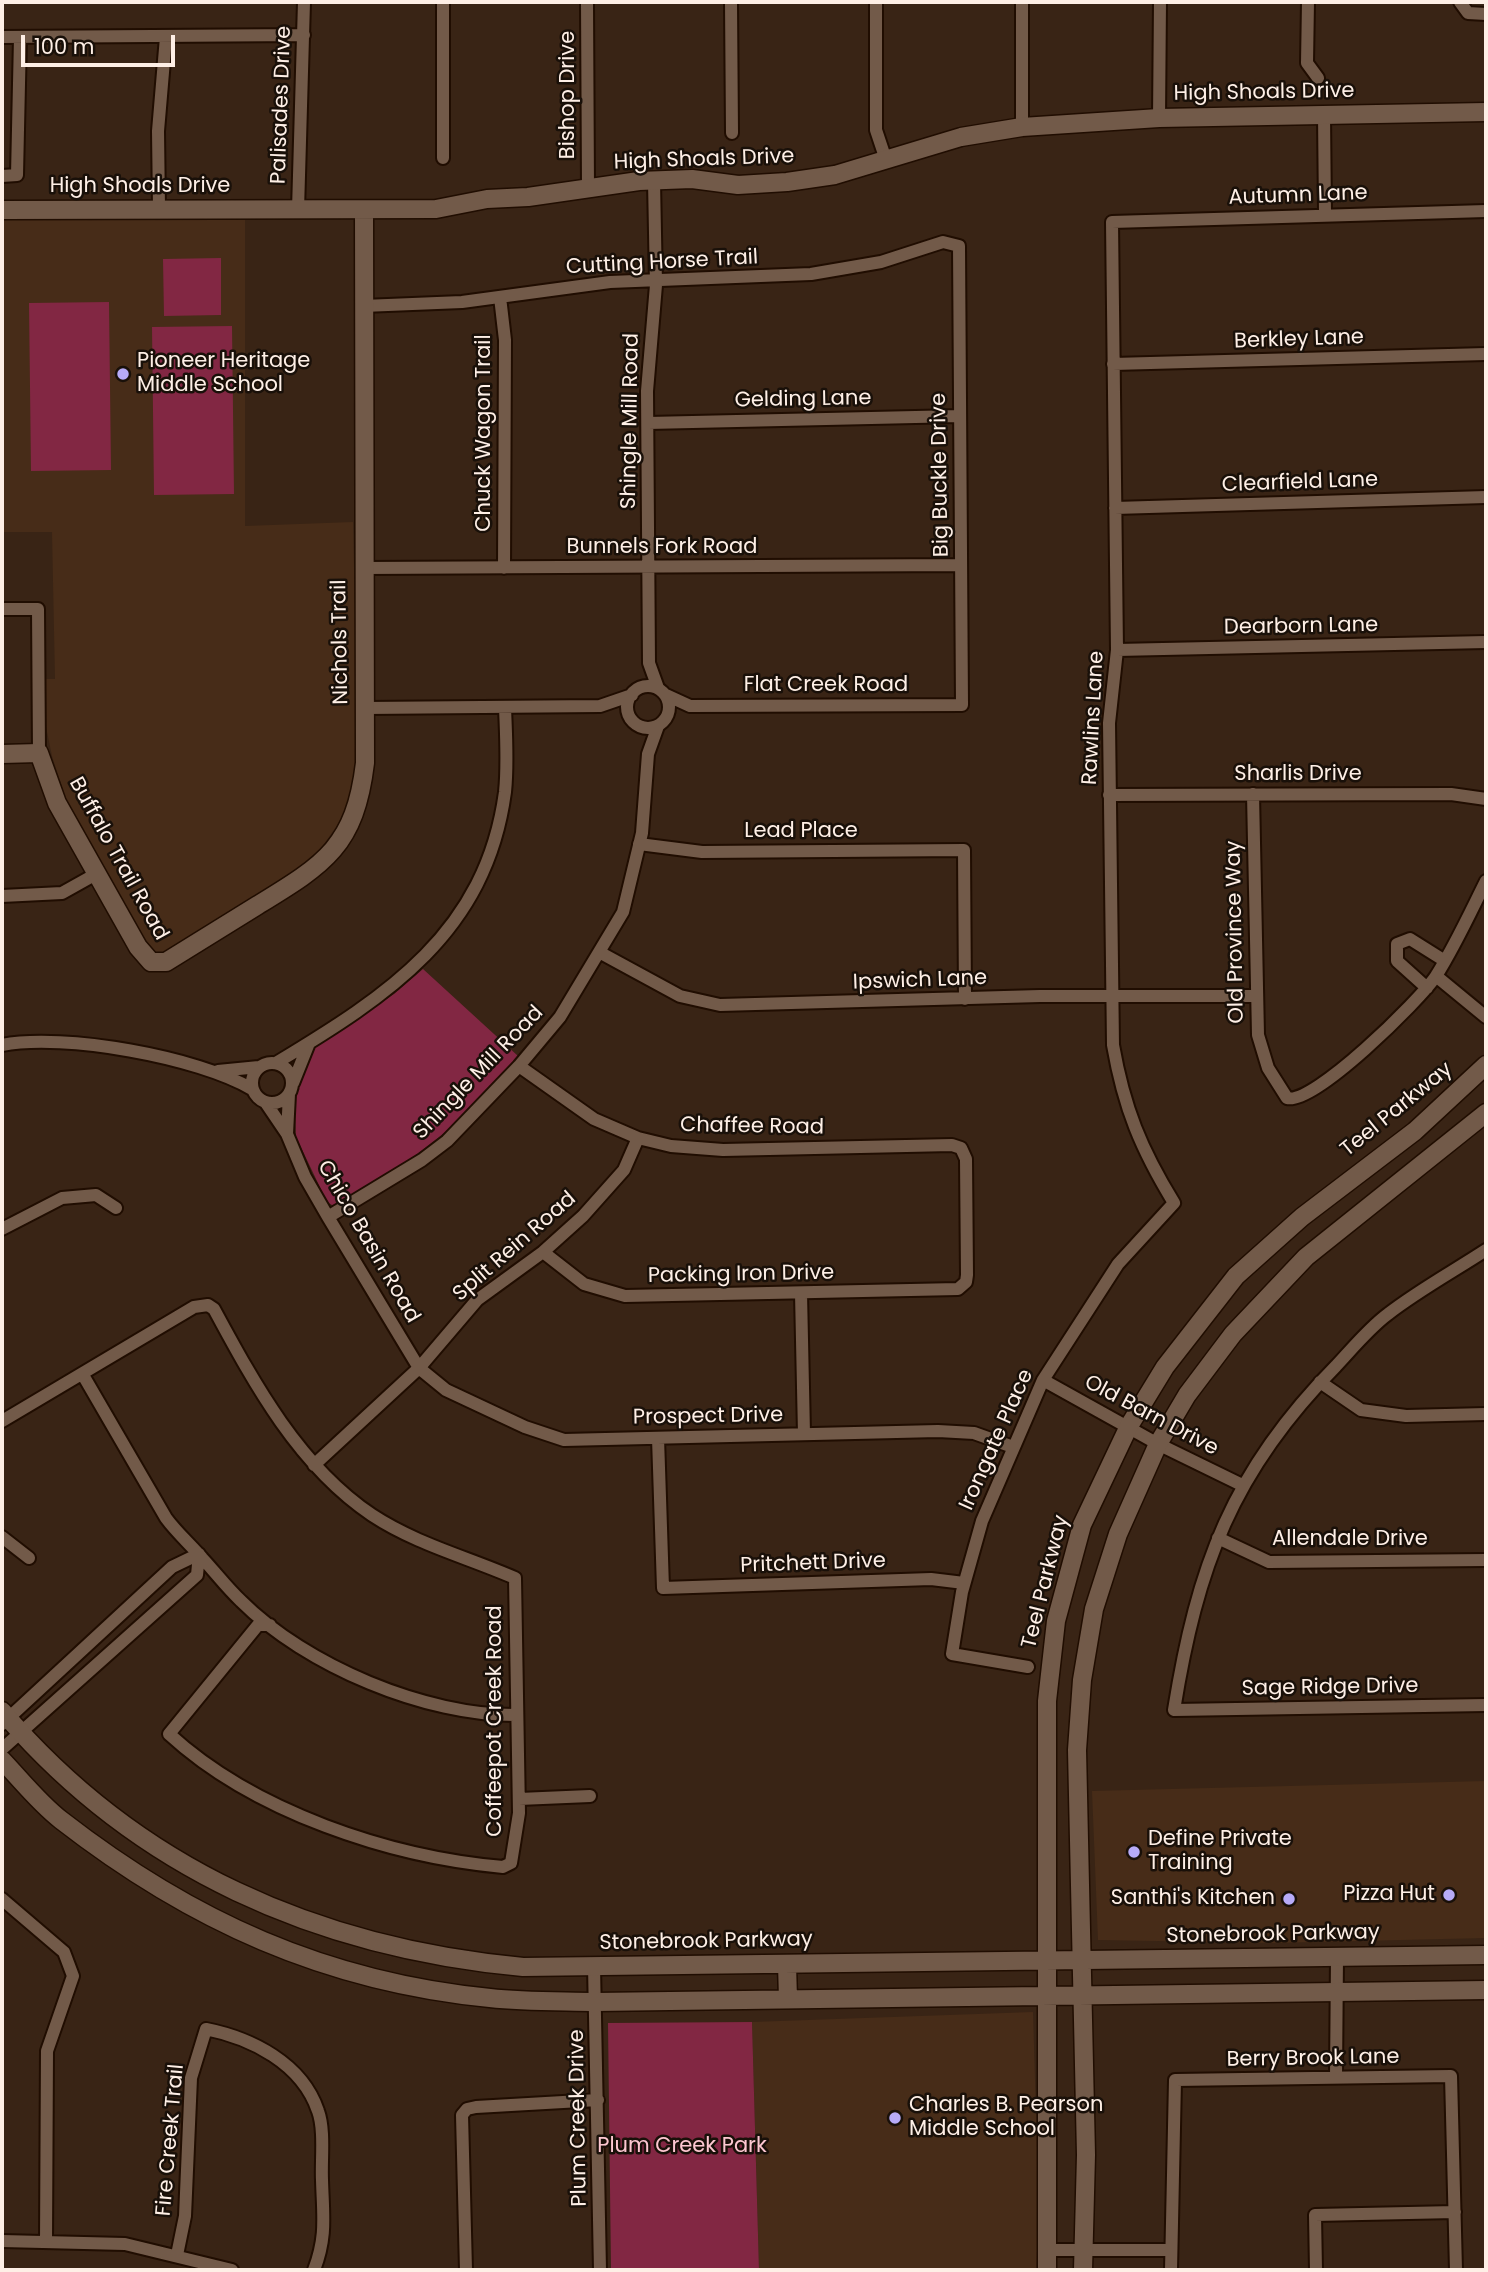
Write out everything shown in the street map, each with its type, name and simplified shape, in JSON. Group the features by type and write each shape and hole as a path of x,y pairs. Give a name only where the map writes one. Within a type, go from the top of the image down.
{"main road":[{"name":"High Shoals Drive","path":"2,210 436,209 486,199 528,197 654,181 692,179 738,186 787,182 835,175 886,157 961,136 1021,127 1159,118 1486,112"},
{"name":"Nichols Trail","path":"151,962 166,962 310,874 330,855 352,821 361,793 365,708 364,210"},
{"path":"2,754 39,753"},
{"name":"Buffalo Trail Road","path":"39,753 57,803 138,947 151,962"},
{"name":"Teel Parkway","path":"1047,2270 1047,1701 1056,1621 1082,1525 1129,1426 1165,1367 1237,1276 1302,1217 1415,1131 1486,1065"},
{"path":"1083,2270 1087,2155 1076,1783 1082,1681 1094,1609 1118,1534 1158,1444 1187,1395 1233,1334 1306,1256 1486,1113"},
{"name":"Stonebrook Parkway","path":"8,1722 82,1791 126,1826 178,1861 270,1907 314,1925 422,1954 523,1967 1486,1955"},
{"path":"2,1760 60,1819 199,1913 245,1935 348,1972 409,1986 492,1998 596,2001 1486,1990"},
{"path":"787,1964 788,1999"}],"street":[{"name":"Palisades Drive","path":"298,210 304,2"},
{"path":"443,2 443,159"},
{"name":"Bishop Drive","path":"587,2 588,188"},
{"path":"731,2 732,133"},
{"path":"876,2 876,130 886,157"},
{"path":"1021,127 1022,2"},
{"path":"1159,118 1160,2"},
{"path":"1308,2 1307,62 1318,78"},
{"path":"1460,2 1468,13 1486,14"},
{"path":"2,37 304,35"},
{"path":"159,208 158,131 166,37"},
{"path":"2,176 18,175 20,38"},
{"path":"1324,115 1325,213"},
{"name":"Shingle Mill Road","path":"654,181 656,280 649,359 648,423 649,663 662,692"},
{"name":"Autumn Lane","path":"1112,222 1325,213 1486,211"},
{"name":"Rawlins Lane","path":"1112,222 1117,650 1110,704 1109,795 1113,1045 1122,1094 1147,1159 1174,1203"},
{"name":"Cutting Horse Trail","path":"363,306 431,304 596,284 811,274 881,262 943,242 959,246"},
{"name":"Big Buckle Drive","path":"959,246 962,705"},
{"name":"Chuck Wagon Trail","path":"500,297 505,340 504,568"},
{"name":"Berkley Lane","path":"1113,364 1486,354"},
{"name":"Gelding Lane","path":"648,423 960,416"},
{"name":"Clearfield Lane","path":"1115,508 1486,497"},
{"name":"Bunnels Fork Road","path":"363,568 961,565"},
{"name":"Buffalo Trail Road","path":"2,610 38,608 39,753"},
{"name":"Dearborn Lane","path":"1117,650 1486,642"},
{"name":"Shingle Mill Road","path":"636,691 649,663"},
{"path":"365,708 600,706 636,691 662,692 669,708 661,723 643,727 600,706"},
{"path":"634,722 627,707 636,691"},
{"name":"Flat Creek Road","path":"662,692 690,706"},
{"name":"Flat Creek Road","path":"661,723 673,713 690,706 962,705"},
{"path":"218,1071 276,1063 401,981 441,941 484,864 505,793 505,707"},
{"name":"Shingle Mill Road","path":"634,722 648,754"},
{"name":"Shingle Mill Road","path":"328,1217 422,1160 447,1141 519,1066 560,1017 623,912 639,844 647,793 648,754 661,723"},
{"name":"Old Province Way","path":"1253,794 1255,996 1261,1051 1283,1095 1292,1099 1303,1097 1351,1062 1427,988"},
{"name":"Sharlis Drive","path":"1109,795 1451,794 1486,799"},
{"name":"Lead Place","path":"639,844 698,852 964,850 965,999"},
{"path":"2,896 62,893 96,874"},
{"path":"1445,961 1410,939 1397,944 1397,961 1427,988 1445,961 1486,881"},
{"name":"Ipswich Lane","path":"599,951 674,993 707,1003 1255,996"},
{"path":"1436,976 1486,1017"},
{"path":"2,1045 55,1042 89,1045 218,1071 252,1089 266,1103 275,1104 291,1089 288,1070 276,1063"},
{"name":"Chico Basin Road","path":"287,1134 291,1089 309,1043"},
{"name":"Chaffee Road","path":"519,1066 578,1110 638,1138 704,1150 952,1145 964,1150 967,1275 964,1285 954,1289"},
{"path":"252,1089 252,1077 259,1067"},
{"name":"Chico Basin Road","path":"266,1103 287,1134 305,1177 328,1217 419,1368"},
{"name":"Split Rein Road","path":"314,1465 419,1368 477,1300 543,1252 616,1181 638,1138"},
{"path":"2,1229 62,1198 96,1195 116,1208"},
{"name":"Irongate Place","path":"1028,1667 952,1654 964,1583 982,1521 1043,1380 1118,1264 1174,1203"},
{"path":"1218,1538 1242,1485 1281,1425 1320,1382 1387,1315 1486,1250"},
{"name":"Packing Iron Drive","path":"543,1252 573,1278 595,1289 618,1295 954,1289"},
{"path":"801,1293 804,1434"},
{"path":"2,1421 194,1307 208,1305 214,1309 275,1415 314,1465"},
{"name":"Prospect Drive","path":"419,1368 446,1390 525,1427 564,1440 950,1432 974,1433 1013,1447"},
{"path":"83,1374 154,1501 179,1536 242,1602 270,1625 327,1661 389,1690 466,1711 517,1715"},
{"name":"Old Barn Drive","path":"1043,1380 1158,1444 1242,1485"},
{"path":"1320,1382 1361,1410 1406,1416 1486,1414"},
{"name":"Pritchett Drive","path":"658,1437 663,1588 931,1579 964,1583"},
{"name":"Coffeepot Creek Road","path":"270,1625 258,1625 169,1734 242,1785 331,1828 426,1856 503,1867 511,1863 516,1848 519,1799 515,1578 422,1542 373,1516 329,1481 314,1465"},
{"path":"2,1537 29,1558"},
{"name":"Allendale Drive","path":"1218,1538 1269,1562 1486,1560"},
{"name":"Sage Ridge Drive","path":"1218,1538 1186,1632 1174,1710 1486,1705"},
{"path":"8,1722 197,1575 199,1554"},
{"path":"2,1749 8,1722 172,1567 199,1554"},
{"path":"519,1799 590,1796"},
{"path":"2,1899 64,1952 73,1976 47,2051 46,2241"},
{"path":"1336,2077 1337,1957"},
{"name":"Plum Creek Drive","path":"594,1966 600,2270"},
{"name":"Fire Creek Trail","path":"177,2255 185,2216 191,2078 206,2029 237,2035 269,2053 302,2080 319,2112 324,2243 314,2270"},
{"name":"Berry Brook Lane","path":"1170,2250 1175,2080 1451,2076 1455,2213"},
{"path":"466,2270 462,2115 467,2109 476,2107 598,2100"},
{"path":"1316,2270 1315,2215 1455,2213 1456,2270"},
{"path":"2,2241 125,2245 232,2270"},
{"path":"1049,2250 1170,2250 1171,2270"}],"shaded area":[{"path":"245,218 245,526 353,522 358,748 354,788 344,816 314,858 284,881 163,953 149,951 69,809 52,756 46,727 46,679 55,679 52,532 2,532 2,220"},
{"path":"1486,1781 1486,1938 1273,1943 1098,1940 1092,1791"},
{"name":"Charles B. Pearson Middle School","path":"1033,2012 1039,2215 1036,2270 759,2270 752,2022"}],"green space":[{"path":"221,258 221,315 164,316 163,259"},
{"path":"109,302 111,470 31,471 29,303"},
{"path":"232,326 234,494 154,495 152,327"},
{"path":"423,969 518,1056 485,1095 448,1130 387,1175 332,1205 327,1202 296,1137 294,1089 314,1048 394,994"},
{"name":"Plum Creek Park","path":"752,2022 759,2270 611,2270 608,2023"}],"place":[{"name":"Pioneer Heritage Middle School","path":"123,374"},
{"name":"Define Private Training","path":"1134,1852"},
{"name":"Pizza Hut","path":"1449,1895"},
{"name":"Santhi's Kitchen","path":"1289,1899"},
{"name":"Charles B. Pearson Middle School","path":"895,2118"}]}
